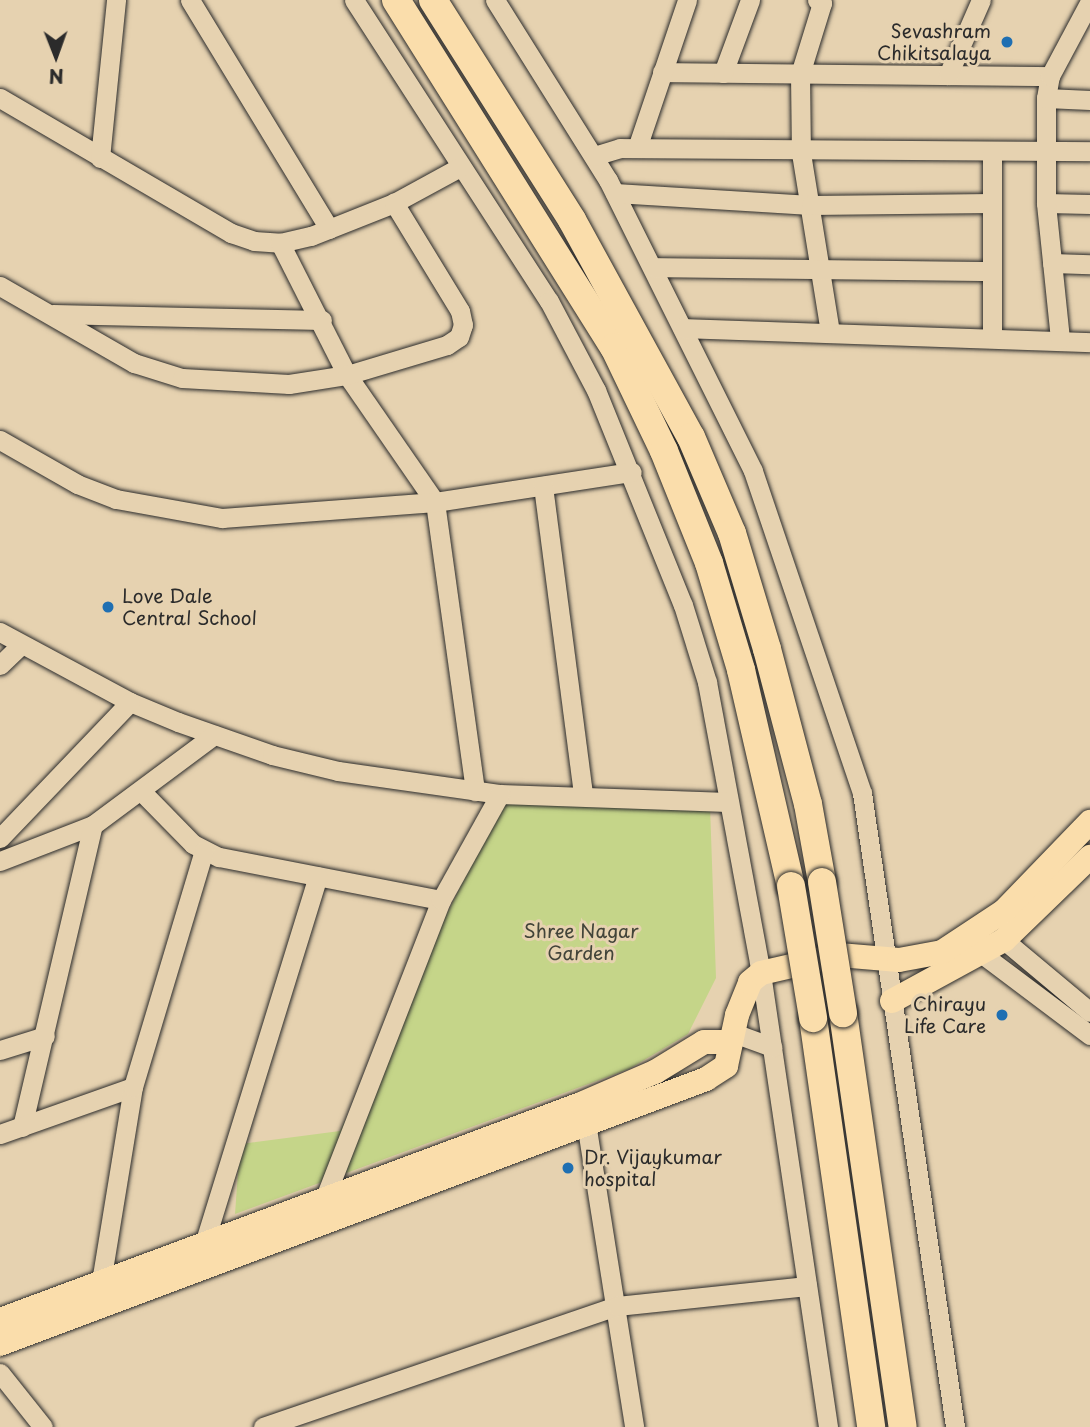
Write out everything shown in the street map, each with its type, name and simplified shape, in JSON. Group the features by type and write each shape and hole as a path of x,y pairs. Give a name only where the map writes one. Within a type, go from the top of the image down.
{"highway":[{"path":"396,0 607,335 664,451 709,563 741,670 791,886 813,1018 871,1427"},
{"path":"433,0 572,219 691,437 732,533 767,649 808,804 843,1013 904,1427"}],"main road":[{"path":"996,932 1090,822"},
{"path":"892,1001 996,932 1090,857"},
{"path":"0,1345 585,1113 705,1042 730,1037 750,982 761,973 839,955 922,958 974,946"},
{"path":"0,1320 325,1197 585,1113"}],"street":[{"path":"100,158 116,0"},
{"path":"190,0 329,229"},
{"path":"354,0 549,301 596,390 632,471 683,605 707,682 761,973 828,1427"},
{"path":"495,0 615,193 753,471 862,793 955,1427"},
{"path":"637,148 687,0"},
{"path":"723,73 750,0"},
{"path":"948,75 981,0"},
{"path":"821,1 800,74 801,153 830,332"},
{"path":"1060,339 1046,203 1046,97 1050,76 1090,1"},
{"path":"663,72 1050,76"},
{"path":"1046,97 1090,100"},
{"path":"0,98 231,233 280,243 329,229 394,203 460,167"},
{"path":"594,156 637,148 801,153 1090,151"},
{"path":"992,153 992,337"},
{"path":"615,193 811,205 992,203"},
{"path":"0,286 134,363 182,378 289,384 347,375 447,345 459,337 463,325 460,311 394,203"},
{"path":"1046,203 1090,204"},
{"path":"280,243 322,320 347,375 435,502 475,791"},
{"path":"1052,263 1090,264"},
{"path":"653,267 821,266 992,271"},
{"path":"52,314 322,320"},
{"path":"684,328 1090,342"},
{"path":"0,440 77,484 163,510 261,518 435,502 632,471"},
{"path":"543,486 583,795"},
{"path":"0,632 130,702 214,735 338,771 500,794 728,802"},
{"path":"0,665 21,645"},
{"path":"0,838 130,702"},
{"path":"0,861 93,825 142,792 214,735"},
{"path":"142,792 204,851 441,900"},
{"path":"325,1197 441,900 500,794"},
{"path":"22,1126 93,825"},
{"path":"101,1282 132,1087 204,851"},
{"path":"204,1244 318,876"},
{"path":"996,932 1090,1012"},
{"path":"974,946 1090,1035"},
{"path":"0,1050 45,1036"},
{"path":"730,1037 772,1048"},
{"path":"0,1134 132,1087"},
{"path":"585,1113 634,1427"},
{"path":"272,1424 617,1306 807,1286"},
{"path":"0,1373 43,1427"},
{"path":"272,1424 304,1427"}],"green space":[{"name":"Shree Nagar Garden","path":"507,792 710,806 716,978 688,1034 629,1069 235,1214 240,1144 340,1131"}],"place":[{"name":"Sevashram Chikitsalaya","path":"1007,42"},
{"name":"Love Dale Central School","path":"108,607"},
{"name":"Chirayu Life Care","path":"1002,1015"},
{"name":"Dr. Vijaykumar hospital","path":"568,1168"}]}
